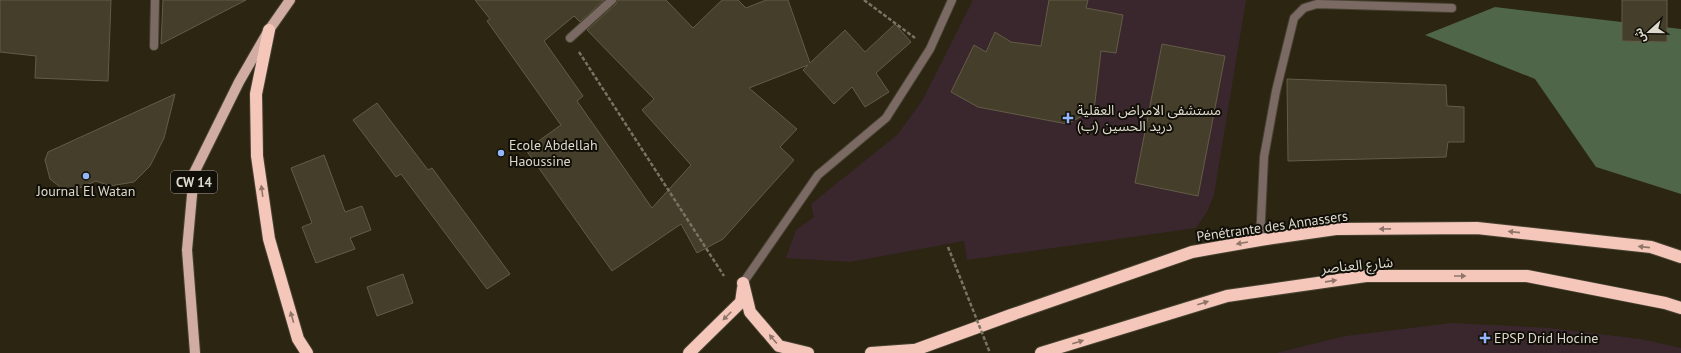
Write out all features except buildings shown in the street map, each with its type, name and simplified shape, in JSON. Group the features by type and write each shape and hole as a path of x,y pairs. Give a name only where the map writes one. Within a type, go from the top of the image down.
{"highway":[{"path":"270,30 256,94 257,156 269,239 298,339 306,353"},
{"name":"Pénétrante des Annassers","path":"871,353 911,351 1192,252 1260,240 1336,230 1477,228 1651,247 1681,257"},
{"name":"شارع العناصر","path":"1041,353 1227,296 1366,276 1527,276 1664,303 1681,308"},
{"path":"689,353 741,302 743,283"},
{"path":"743,283 750,312 779,346 808,353"}],"main road":[{"name":"CW 14","path":"195,353 187,250 194,173 239,82 290,0"}],"street":[{"path":"154,46 155,0"},
{"path":"570,38 612,0"},
{"path":"743,283 818,175 886,118 930,49 952,0"},
{"path":"1260,240 1264,157 1276,91 1294,18 1304,8 1317,4 1452,8"}],"path":[{"path":"864,0 930,49"},
{"path":"570,38 741,302"},
{"path":"948,247 990,353"}],"shaded area":[{"name":"مستشفى الامراض العقلية دريد الحسين (ب)","path":"973,0 1246,0 1214,195 1207,212 1196,228 967,260 964,241 850,262 786,258 796,230 814,217 811,204 897,135 922,101"},
{"name":"EPSP Drid Hocine","path":"1452,323 1549,328 1641,339 1681,348 1681,353 1276,353 1345,336"}],"green space":[{"path":"1495,7 1681,29 1681,194 1596,167 1535,79 1425,35"}],"place":[{"name":"مستشفى الامراض العقلية دريد الحسين (ب)","path":"1068,118"},
{"name":"Ecole Abdellah Haoussine","path":"501,153"},
{"name":"Journal El Watan","path":"86,176"},
{"name":"EPSP Drid Hocine","path":"1485,338"}]}
